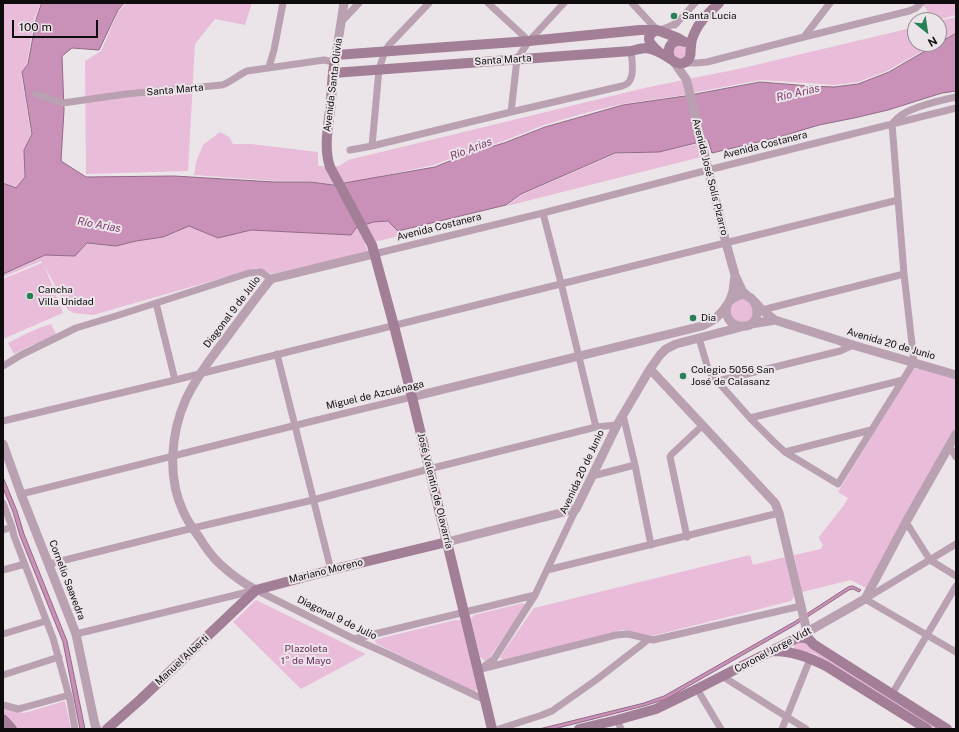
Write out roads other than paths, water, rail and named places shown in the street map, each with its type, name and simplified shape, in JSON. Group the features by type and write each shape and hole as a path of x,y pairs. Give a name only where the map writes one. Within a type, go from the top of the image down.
{"main road":[{"name":"Avenida José Solís Pizarro","path":"680,51 694,34 698,26 719,3"},
{"name":"Avenida José Solís Pizarro","path":"680,51 704,19"},
{"name":"Santa Marta","path":"335,58 385,52 528,41 640,30 657,30"},
{"path":"635,50 645,40 640,30"},
{"path":"659,52 652,46 649,37 652,32 657,30 680,51"},
{"name":"Santa Marta","path":"333,73 647,48 659,52 680,51"},
{"name":"Avenida Santa Olivia","path":"330,167 327,141 335,58"},
{"name":"José Valentín de Olavarría","path":"330,167 370,242 374,254 412,397 492,729"},
{"name":"Mariano Moreno","path":"256,590 447,542"},
{"name":"Manuel Alberti","path":"107,729 256,590"},
{"path":"795,653 792,645 796,638 810,639 947,729"},
{"name":"Coronel Jorge Vidt","path":"579,729 619,725 697,689 796,638"},
{"path":"810,639 810,659"},
{"path":"772,651 795,653 826,666 927,729"},
{"path":"3,719 12,729"}],"street":[{"path":"269,67 283,3"},
{"name":"Avenida Santa Olivia","path":"335,58 344,3"},
{"path":"341,22 359,3"},
{"path":"372,146 379,69 385,52 389,45 429,3"},
{"path":"511,112 517,59 528,41 564,3"},
{"path":"632,3 657,30 666,29 677,22"},
{"path":"695,3 677,22 672,30 680,51 696,63 707,62 909,11 916,8 921,3"},
{"path":"804,37 830,3"},
{"path":"492,4 528,41"},
{"path":"350,150 628,84 631,80 635,50"},
{"name":"Avenida José Solís Pizarro","path":"680,51 735,275 744,292 752,299"},
{"name":"Avenida José Solís Pizarro","path":"680,51 686,69 687,82"},
{"name":"Santa Marta","path":"36,94 62,103 126,94 222,85 230,82 247,71 335,58"},
{"name":"Avenida Costanera","path":"892,124 903,114 956,97"},
{"name":"Avenida Costanera","path":"271,280 543,213 956,108"},
{"path":"699,338 708,369 711,374 750,418 786,452 838,484 914,362 904,274 892,124"},
{"path":"3,421 200,374 898,200"},
{"path":"543,213 596,427"},
{"path":"3,366 21,355 76,328 249,273 261,272 271,280"},
{"path":"762,310 904,274"},
{"name":"Avenida José Solís Pizarro","path":"729,303 733,291 735,275"},
{"name":"Diagonal 9 de Julio","path":"271,280 200,374 186,399 180,414 175,435 173,457 176,488 183,511 205,547 221,565 236,578 256,590 354,639 485,700"},
{"path":"738,296 746,296 752,299 758,310 757,316 750,324 746,326 736,326 729,320 727,315 726,310 729,303 738,296"},
{"name":"Avenida 20 de Junio","path":"752,299 762,310 775,320 853,345 956,375"},
{"path":"156,303 174,380"},
{"name":"Miguel de Azcuénaga","path":"21,494 173,457 294,425 702,326 718,317 729,303"},
{"name":"Avenida 20 de Junio","path":"750,324 775,320"},
{"name":"Avenida 20 de Junio","path":"477,670 494,659 535,595 617,425 660,355 666,349 676,344 741,327"},
{"path":"718,381 840,351 853,345"},
{"path":"277,354 331,570"},
{"path":"650,369 775,503 779,513 810,639"},
{"path":"750,418 903,380"},
{"path":"623,415 635,465 651,545"},
{"path":"49,564 313,500 596,427 617,425"},
{"path":"687,536 670,458 672,454 703,426"},
{"path":"786,452 871,430"},
{"path":"956,434 906,522 865,599 956,652"},
{"name":"Cornelio Saavedra","path":"3,444 76,634 97,729"},
{"path":"949,446 956,457"},
{"path":"592,476 635,465"},
{"path":"3,503 59,658 69,695 75,729"},
{"name":"Mariano Moreno","path":"447,542 576,510"},
{"path":"547,570 779,513"},
{"path":"906,522 930,560 956,576"},
{"path":"3,530 12,527"},
{"name":"Coronel Jorge Vidt","path":"810,639 865,599 956,544"},
{"path":"3,570 25,564"},
{"path":"892,694 956,586"},
{"name":"Mariano Moreno","path":"76,634 256,590"},
{"path":"354,639 535,595"},
{"path":"477,670 616,635 628,634 653,640 803,614"},
{"path":"3,634 46,621"},
{"path":"499,729 552,711 596,680 649,639"},
{"path":"3,675 59,658"},
{"path":"782,729 810,659"},
{"path":"722,676 806,729"},
{"path":"697,689 721,729"},
{"path":"3,705 18,709 69,695"}],"water":[{"name":"Río Arias","path":"42,3 124,3 118,10 99,50 72,48 62,56 64,110 61,161 86,177 174,176 274,182 311,182 333,185 435,167 467,154 504,143 545,127 623,105 685,96 760,82 834,87 858,84 889,72 923,52 947,52 947,38 956,33 956,91 942,93 888,110 819,125 779,137 712,153 708,140 659,152 615,153 521,194 506,205 398,231 388,221 373,222 356,228 351,235 251,230 218,238 189,226 163,237 116,246 87,243 75,256 45,255 3,274 3,183 16,188 25,177 24,150 32,134 22,72 28,64 36,20"},
{"path":"3,477 67,641 85,729 80,729 63,642 20,536 13,512 3,488"},
{"path":"853,586 861,590 859,592 853,589 849,590 795,625 666,699 554,729 539,729 644,703 664,696 794,622 848,587"}],"place":[{"name":"Santa Lucia","path":"674,16"},
{"name":"Cancha Villa Unidad","path":"30,296"},
{"name":"Dia","path":"693,318"},
{"name":"Colegio 5056 San José de Calasanz","path":"683,376"}],"park label":[{"name":"Plazoleta 1° de Mayo","path":"306,654"}]}
